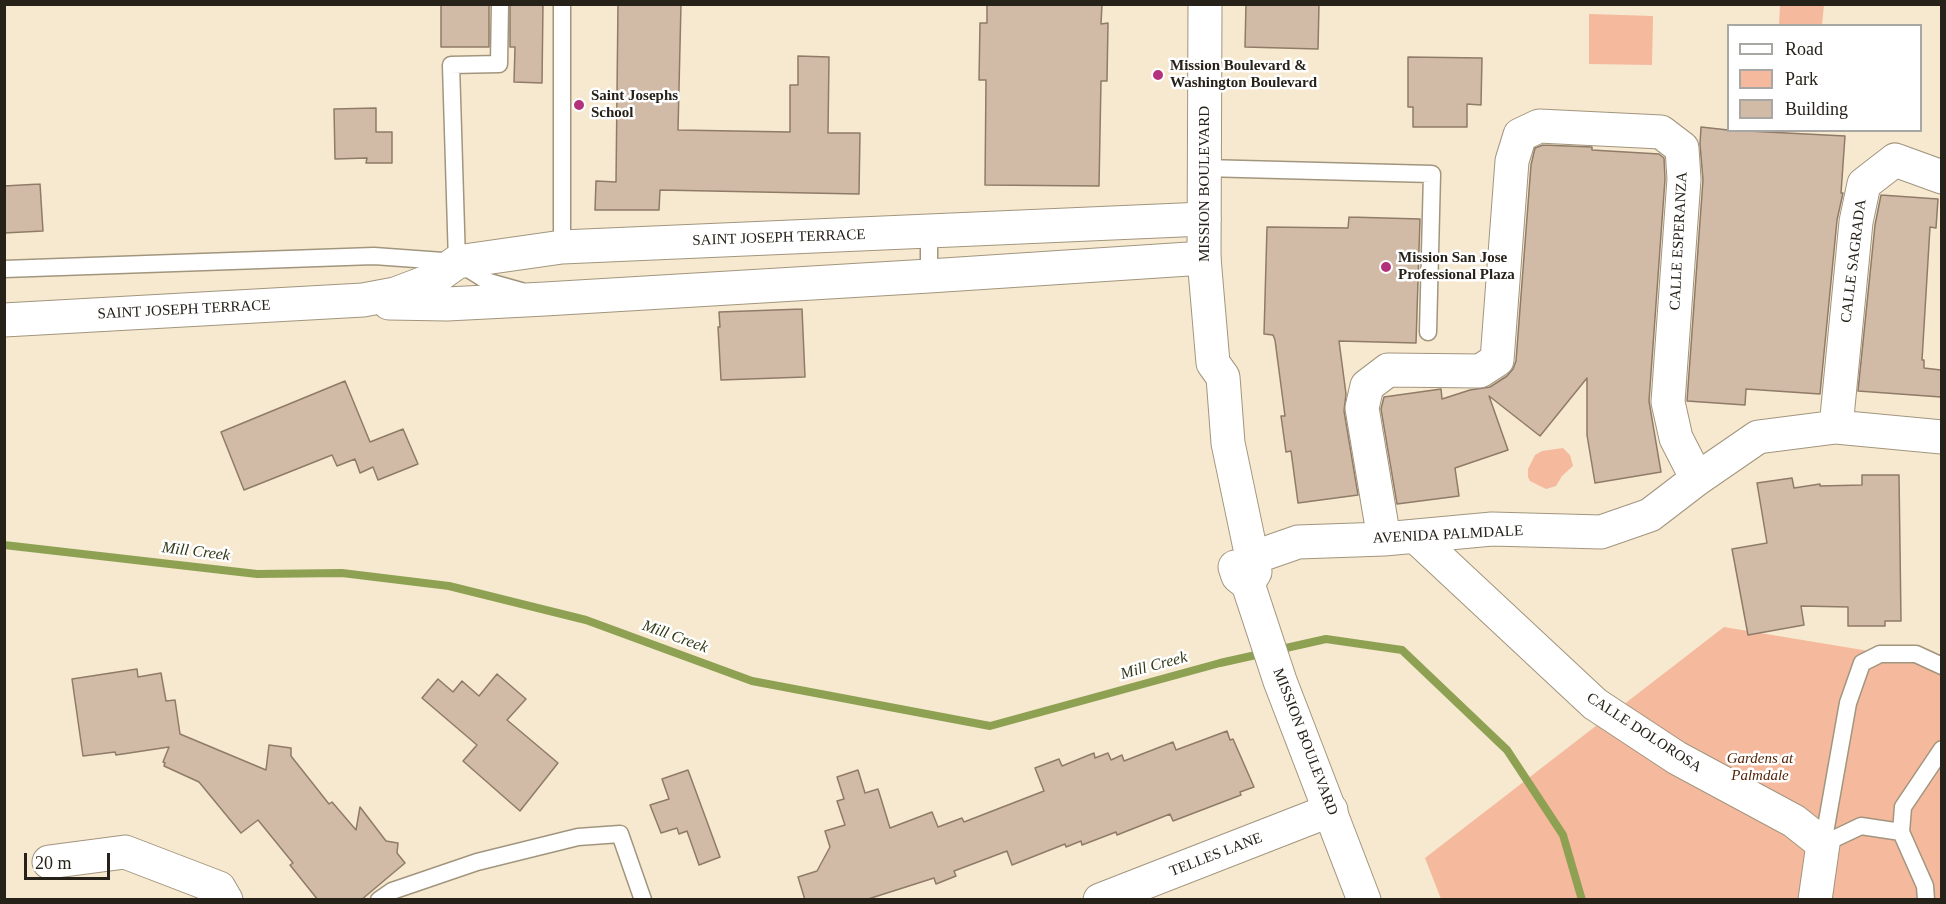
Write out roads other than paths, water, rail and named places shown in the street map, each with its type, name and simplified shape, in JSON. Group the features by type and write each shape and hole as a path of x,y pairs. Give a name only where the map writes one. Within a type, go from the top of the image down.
{"street":[{"name":"MISSION BOULEVARD","path":"1204,4 1204,258 1213,363 1205,377 1210,452 1221,510 1238,576 1250,571 1258,616 1280,681 1364,900"},
{"name":"CALLE ESPERANZA","path":"1399,537 1362,408 1367,386 1388,370 1480,371 1497,360 1512,160 1520,135 1539,126 1661,132 1682,148 1684,179 1668,402 1676,438 1697,479"},
{"name":"CALLE SAGRADA","path":"1836,427 1856,222 1864,184 1895,160 1941,177"},
{"name":"SAINT JOSEPH TERRACE","path":"4,320 363,300 395,294 432,280 457,262 562,247 1204,219"},
{"name":"SAINT JOSEPH TERRACE","path":"363,300 400,305 545,299 1204,258"},
{"name":"AVENIDA PALMDALE","path":"1250,571 1298,542 1492,529 1601,532 1650,515 1758,437 1836,427 1941,437"},
{"name":"CALLE DOLOROSA","path":"1399,537 1594,704 1677,758 1794,821 1823,844"},
{"name":"TELLES LANE","path":"1100,900 1331,810"},
{"path":"1815,900 1823,844"},
{"path":"49,862 125,852 219,888 226,900"}],"lane":[{"path":"457,262 452,65 499,64 500,4"},
{"path":"562,4 562,247"},
{"path":"1204,168 1432,174 1428,332"},
{"path":"929,232 929,276"},
{"path":"4,269 374,256 457,262 489,282 545,299"},
{"path":"1823,844 1848,703 1862,663 1880,654 1916,654 1941,666"},
{"path":"1926,900 1925,886 1901,832 1904,807 1941,748"},
{"path":"1823,844 1862,826 1901,832"},
{"path":"379,900 392,891 477,862 578,837 621,834 643,900"}],"waterway":[{"name":"Mill Creek","path":"4,545 257,574 342,573 449,586 586,620 752,681 990,726 1220,663 1265,653"},
{"path":"1277,650 1326,639 1402,650 1507,750 1563,835 1582,900"}],"place":[{"name":"Mission Boulevard & Washington Boulevard","path":"1158,75"},
{"name":"Saint Josephs School","path":"579,105"},
{"name":"Mission San Jose Professional Plaza","path":"1386,267"}],"park label":[{"name":"Gardens at Palmdale","path":"1760,768"}]}
